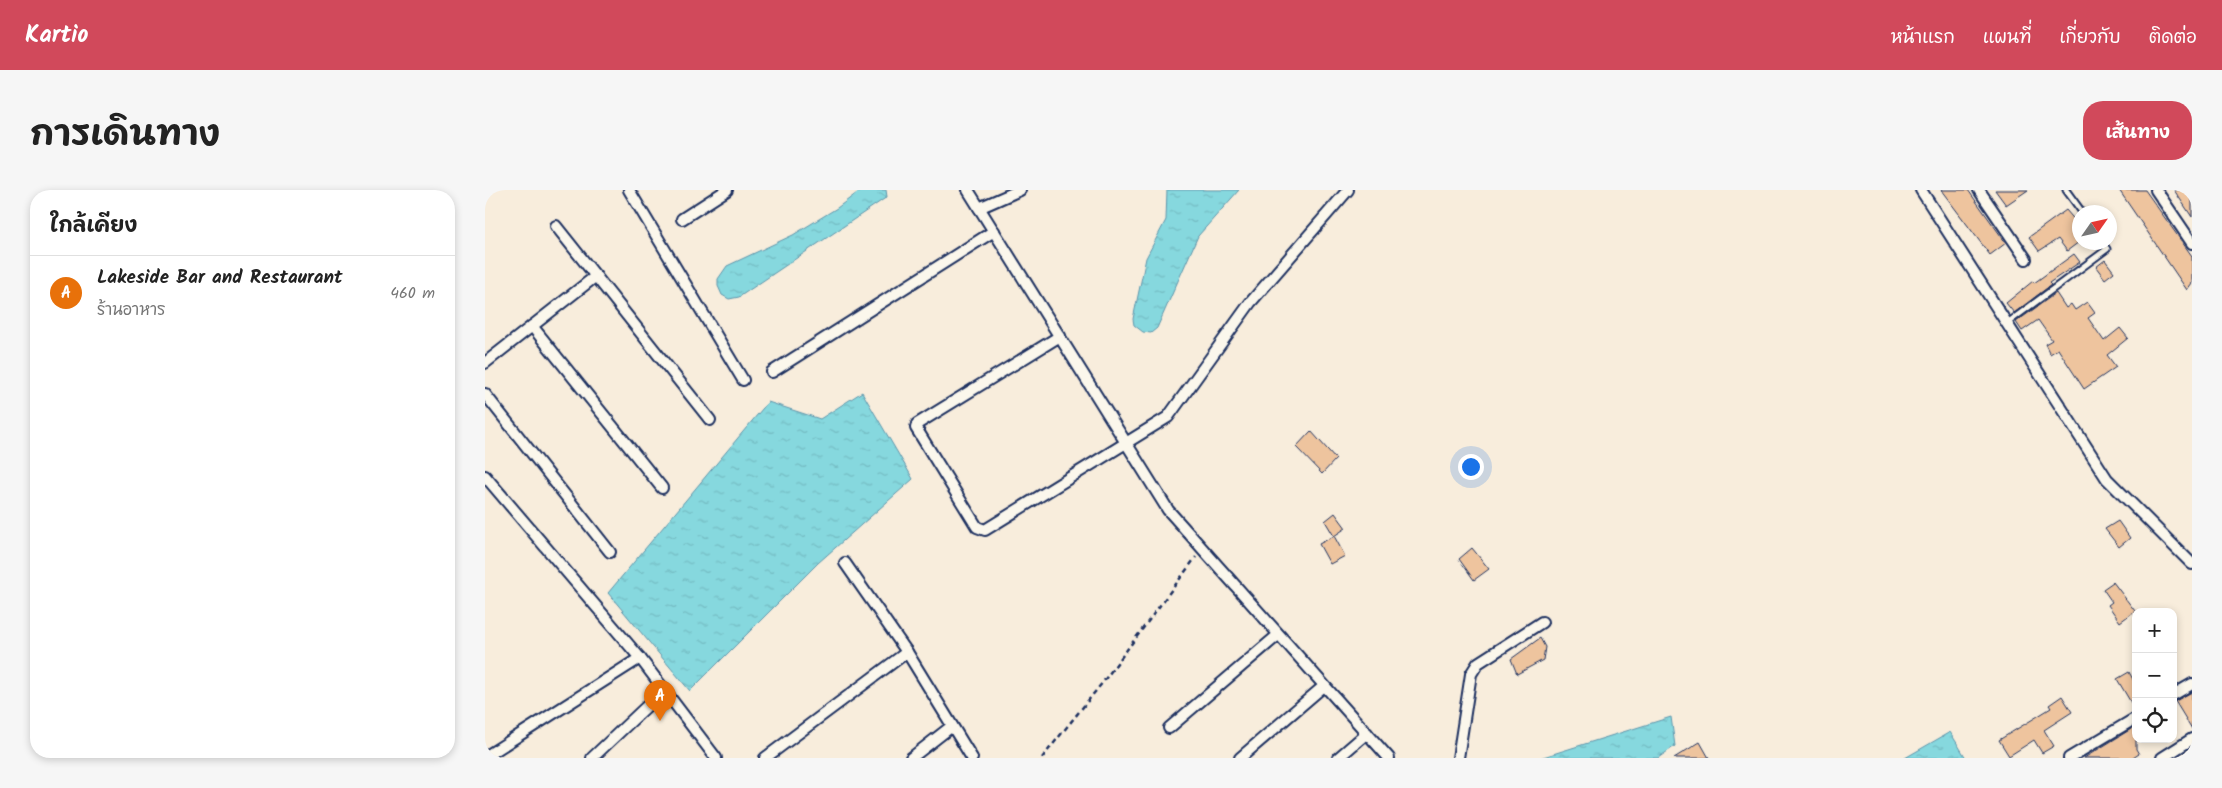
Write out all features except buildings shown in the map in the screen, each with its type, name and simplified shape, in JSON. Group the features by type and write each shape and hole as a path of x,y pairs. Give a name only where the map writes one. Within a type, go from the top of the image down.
{"street":[{"path":"629,190 743,380"},
{"path":"681,219 727,190"},
{"path":"968,190 1168,510 1389,758"},
{"path":"979,208 1020,190"},
{"path":"1060,336 921,420 916,428 977,527 982,530 985,530 1168,417 1250,303 1348,190"},
{"path":"1921,190 2005,324 2107,479 2192,564"},
{"path":"1979,190 2026,259"},
{"path":"2155,190 2192,243"},
{"path":"556,226 710,420"},
{"path":"772,372 994,231"},
{"path":"485,364 596,276"},
{"path":"533,326 662,488"},
{"path":"485,394 610,552"},
{"path":"485,476 665,689 713,754 702,758"},
{"path":"845,563 907,652 972,758"},
{"path":"1458,758 1471,674 1478,662 1542,622"},
{"path":"1169,728 1278,634"},
{"path":"765,758 907,652"},
{"path":"485,757 640,658"},
{"path":"2177,693 2192,684"},
{"path":"1240,758 1324,686"},
{"path":"592,758 665,689"},
{"path":"2069,758 2132,720"},
{"path":"911,758 952,726"},
{"path":"1338,758 1367,734"},
{"path":"2162,758 2192,739"}],"lane":[{"path":"2066,190 2077,205"},
{"path":"2005,324 2106,250"}],"path":[{"path":"1042,758 1103,682 1202,548"}],"water":[{"path":"861,190 886,190 887,197 739,297 729,299 722,295 718,286 718,279 727,266 793,235 837,208"},
{"path":"1167,190 1239,190 1198,236 1157,328 1151,333 1143,332 1134,325 1133,319 1146,258 1166,220"},
{"path":"862,392 913,479 818,563 690,691 608,593 768,402 820,419"},
{"path":"1671,717 1675,746 1658,758 1540,758"},
{"path":"1950,732 1966,758 1905,758"}],"place":[{"name":"Lakeside Bar and Restaurant","path":"660,721"}]}
